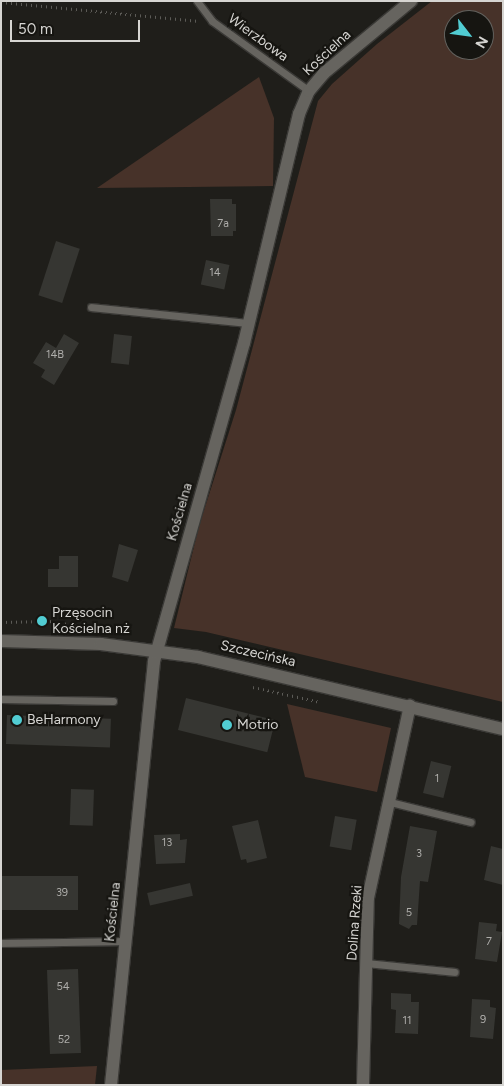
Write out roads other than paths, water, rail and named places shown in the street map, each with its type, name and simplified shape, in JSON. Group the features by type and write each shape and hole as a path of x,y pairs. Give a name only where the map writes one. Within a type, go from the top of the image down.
{"street":[{"name":"Kościelna","path":"110,1085 157,650 249,323 299,114 309,91 324,72 411,1"},
{"name":"Szczecińska","path":"1,641 78,643 157,650 240,665 503,729"},
{"name":"Dolina Rzeki","path":"363,1085 368,898 410,706"}],"lane":[{"name":"Wierzbowa","path":"197,1 212,21 309,91"},
{"path":"91,307 249,323"},
{"path":"1,699 113,701"},
{"path":"390,802 471,822"},
{"path":"1,943 125,941"},
{"path":"366,963 455,972"}],"place":[{"name":"Przęsocin Kościelna nż","path":"42,621"},
{"name":"BeHarmony","path":"17,720"},
{"name":"Motrio","path":"227,725"}]}
